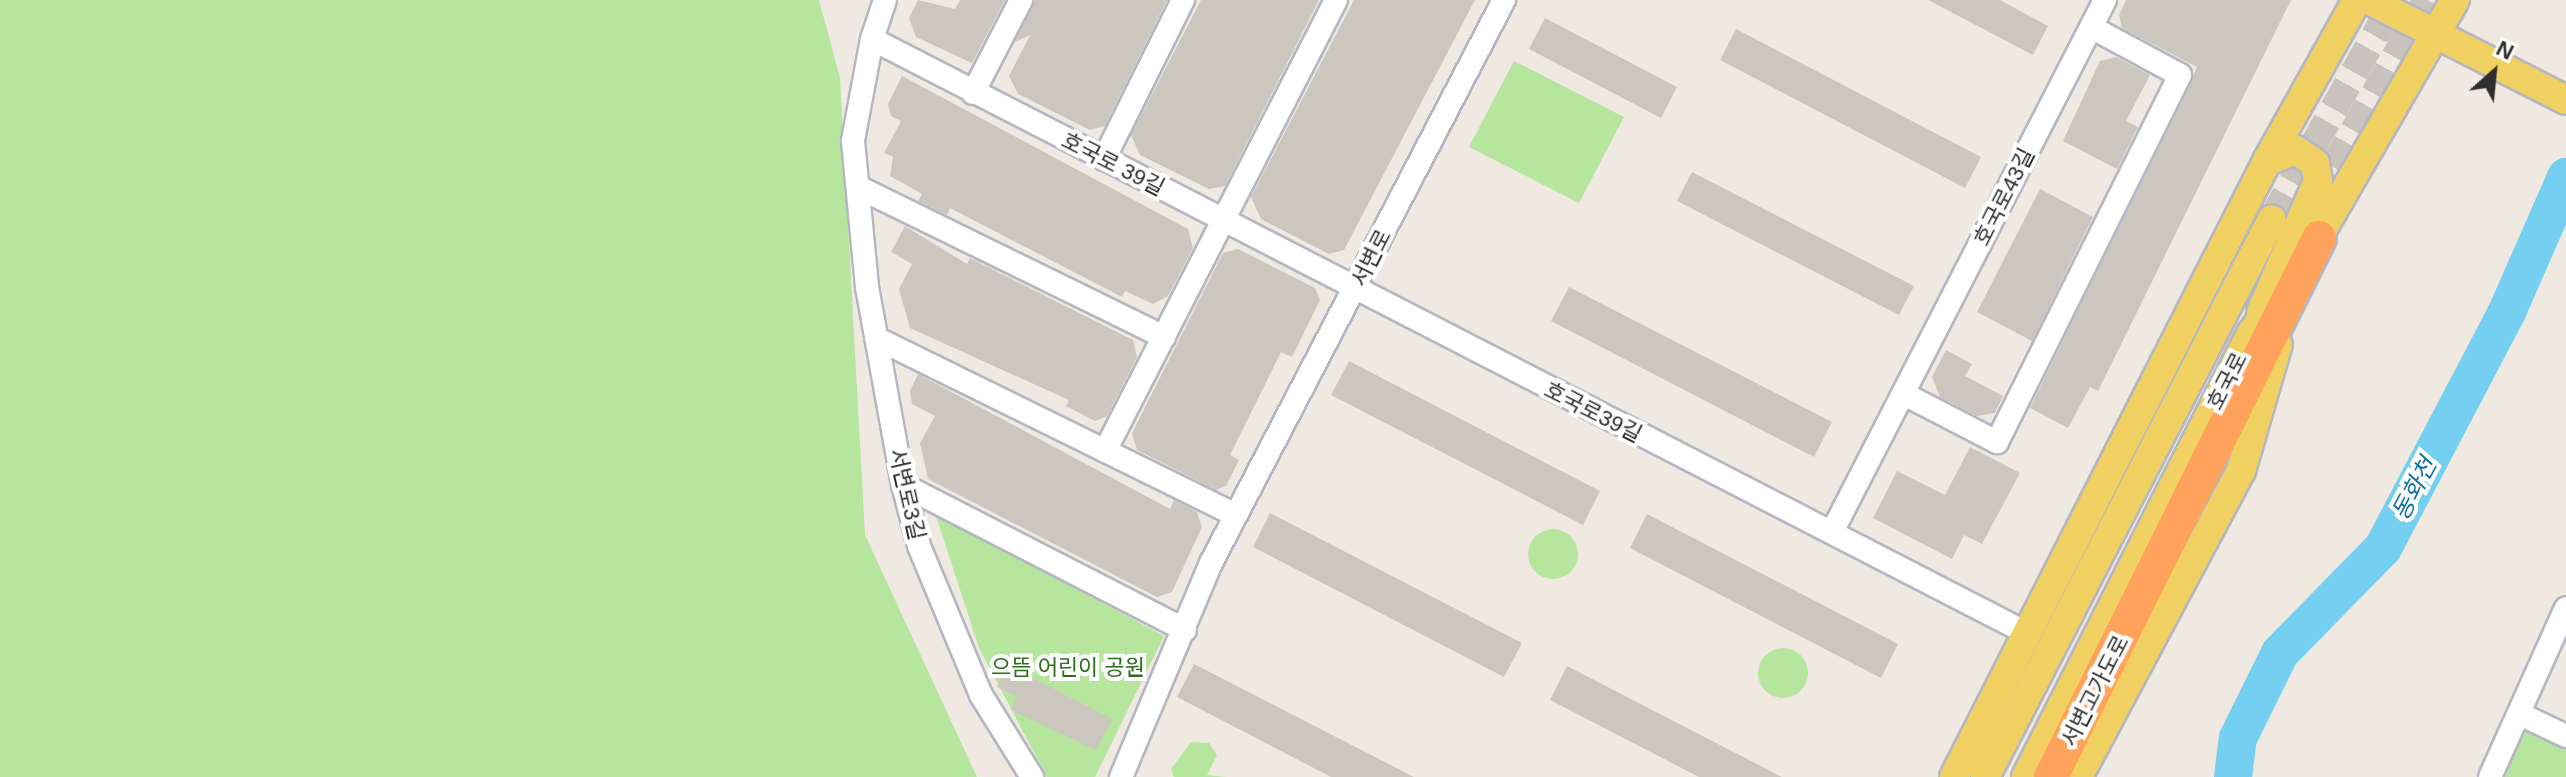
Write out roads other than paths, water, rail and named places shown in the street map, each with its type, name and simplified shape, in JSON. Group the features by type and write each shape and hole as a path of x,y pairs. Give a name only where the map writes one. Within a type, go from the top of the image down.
{"highway":[{"name":"서변고가도로","path":"2051,777 2287,313 2319,238"}],"main road":[{"path":"1954,777 2267,161 2357,0"},
{"path":"2369,0 2566,100"},
{"name":"호국로","path":"2026,777 2251,334 2319,238 2455,0"},
{"path":"2251,334 2318,181 2315,163 2296,150 2267,161"},
{"name":"호국로","path":"1985,777 2272,219"},
{"path":"2078,777 2241,471 2287,313"}],"street":[{"name":"서변로3길","path":"885,0 872,39 853,141 876,338 903,485 919,546 981,695 1032,777"},
{"path":"973,93 1021,0"},
{"path":"1104,159 1183,0"},
{"path":"1105,451 1336,0"},
{"name":"서변로","path":"1121,777 1236,515 1504,0"},
{"name":"호국로43길","path":"1904,394 2105,0"},
{"path":"1832,532 1904,394 1997,442 2180,75 2091,27"},
{"name":"호국로 39길","path":"872,39 1355,288"},
{"path":"858,187 1164,337"},
{"name":"호국로39길","path":"1355,288 2027,633"},
{"path":"876,338 1236,515"},
{"path":"903,485 1185,630"},
{"path":"2490,777 2522,715 2566,608"},
{"path":"2522,715 2566,736"}],"waterway":[{"name":"동화천","path":"2233,777 2238,738 2280,653 2383,548 2506,314 2566,177"}],"tunnel":[{"path":"2272,219 2395,0"},
{"path":"2313,204 2427,0"}],"park label":[{"name":"으뜸 어린이 공원","path":"1068,668"}]}
